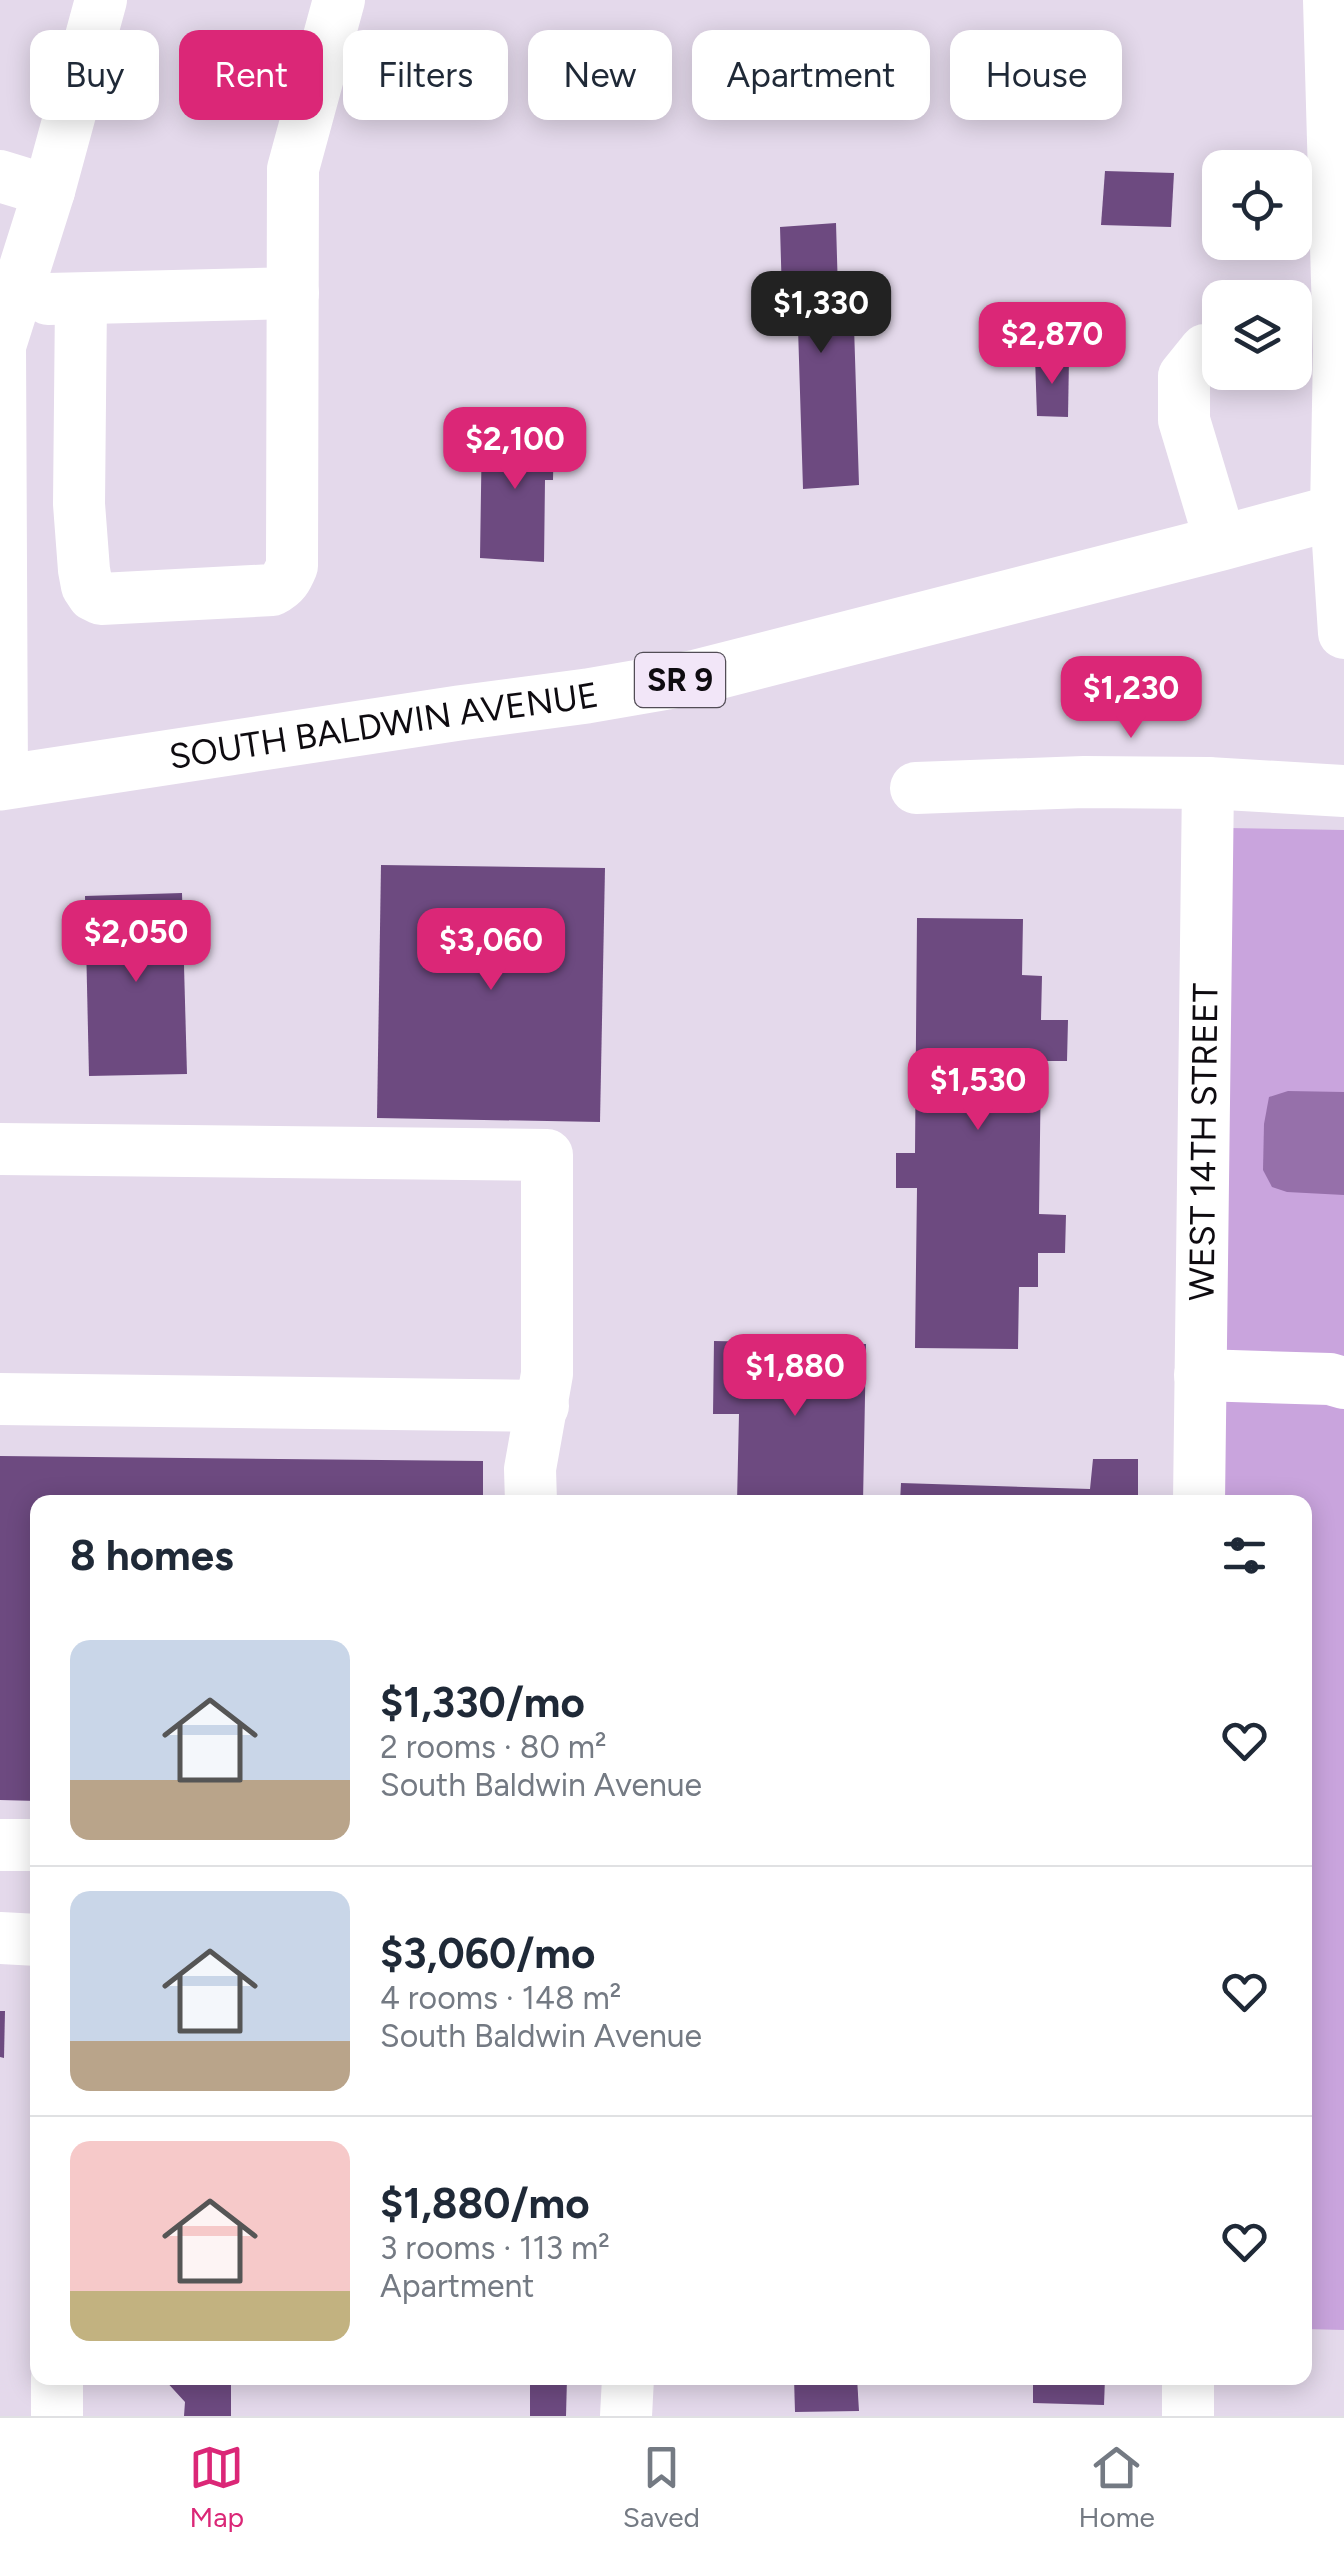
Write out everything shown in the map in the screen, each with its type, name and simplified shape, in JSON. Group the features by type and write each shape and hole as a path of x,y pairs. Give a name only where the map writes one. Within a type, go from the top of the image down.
{"highway":[{"name":"SOUTH BALDWIN AVENUE","path":"1,783 697,677 1340,511"}],"street":[{"path":"1,783 0,346 49,191 101,0"},
{"path":"81,299 79,504 84,570 92,595 101,600 272,590 281,586 292,566 293,169 339,0"},
{"path":"1329,0 1336,57 1329,335 1344,634"},
{"path":"0,176 49,191"},
{"path":"19,286 51,300 293,292"},
{"path":"1202,355 1184,376 1184,420 1221,544"},
{"path":"1,509 79,504"},
{"path":"916,788 1084,782 1208,783 1344,791"},
{"name":"WEST 14TH STREET","path":"1199,1495 1208,783"},
{"path":"0,1148 546,1156 547,1374 530,1469 531,1495"},
{"path":"1200,1375 1330,1378 1344,1383"},
{"path":"0,1398 543,1406"},
{"path":"0,1845 30,1845"},
{"path":"0,1938 30,1940"},
{"path":"57,2385 57,2416"},
{"path":"626,2416 628,2385"},
{"path":"1188,2385 1188,2416"}],"shaded area":[{"path":"1228,828 1344,830 1344,2330 1312,2329 1312,1495 1219,1495"},
{"path":"1288,1091 1344,1092 1344,1195 1287,1192 1272,1187 1263,1170 1264,1124 1269,1097"}],"building":[{"path":"1105,171 1174,173 1171,227 1101,225"},
{"path":"836,223 839,326 854,326 859,485 803,489 798,328 783,330 780,227"},
{"path":"1035,357 1069,358 1068,417 1037,416"},
{"path":"482,425 554,429 553,480 545,480 544,562 480,558"},
{"path":"381,865 605,868 600,1122 377,1118"},
{"path":"182,893 187,1074 89,1076 85,896"},
{"path":"917,918 1023,919 1022,975 1042,976 1041,1020 1068,1020 1067,1061 1041,1061 1039,1214 1066,1215 1065,1253 1038,1253 1038,1287 1019,1287 1018,1349 915,1348 917,1188 896,1188 896,1153 915,1153"},
{"path":"714,1341 866,1344 863,1495 737,1495 739,1414 713,1414"},
{"path":"0,1456 483,1461 483,1495 30,1495 30,1801 0,1800"},
{"path":"1093,1459 1138,1459 1138,1495 900,1495 901,1483 1090,1489"},
{"path":"0,2011 5,2011 4,2058 0,2057"},
{"path":"169,2385 231,2385 231,2416 184,2416 185,2402"},
{"path":"530,2385 567,2385 566,2416 530,2416"},
{"path":"794,2385 857,2385 859,2411 795,2412"},
{"path":"1033,2385 1105,2385 1104,2405 1033,2403"}]}
